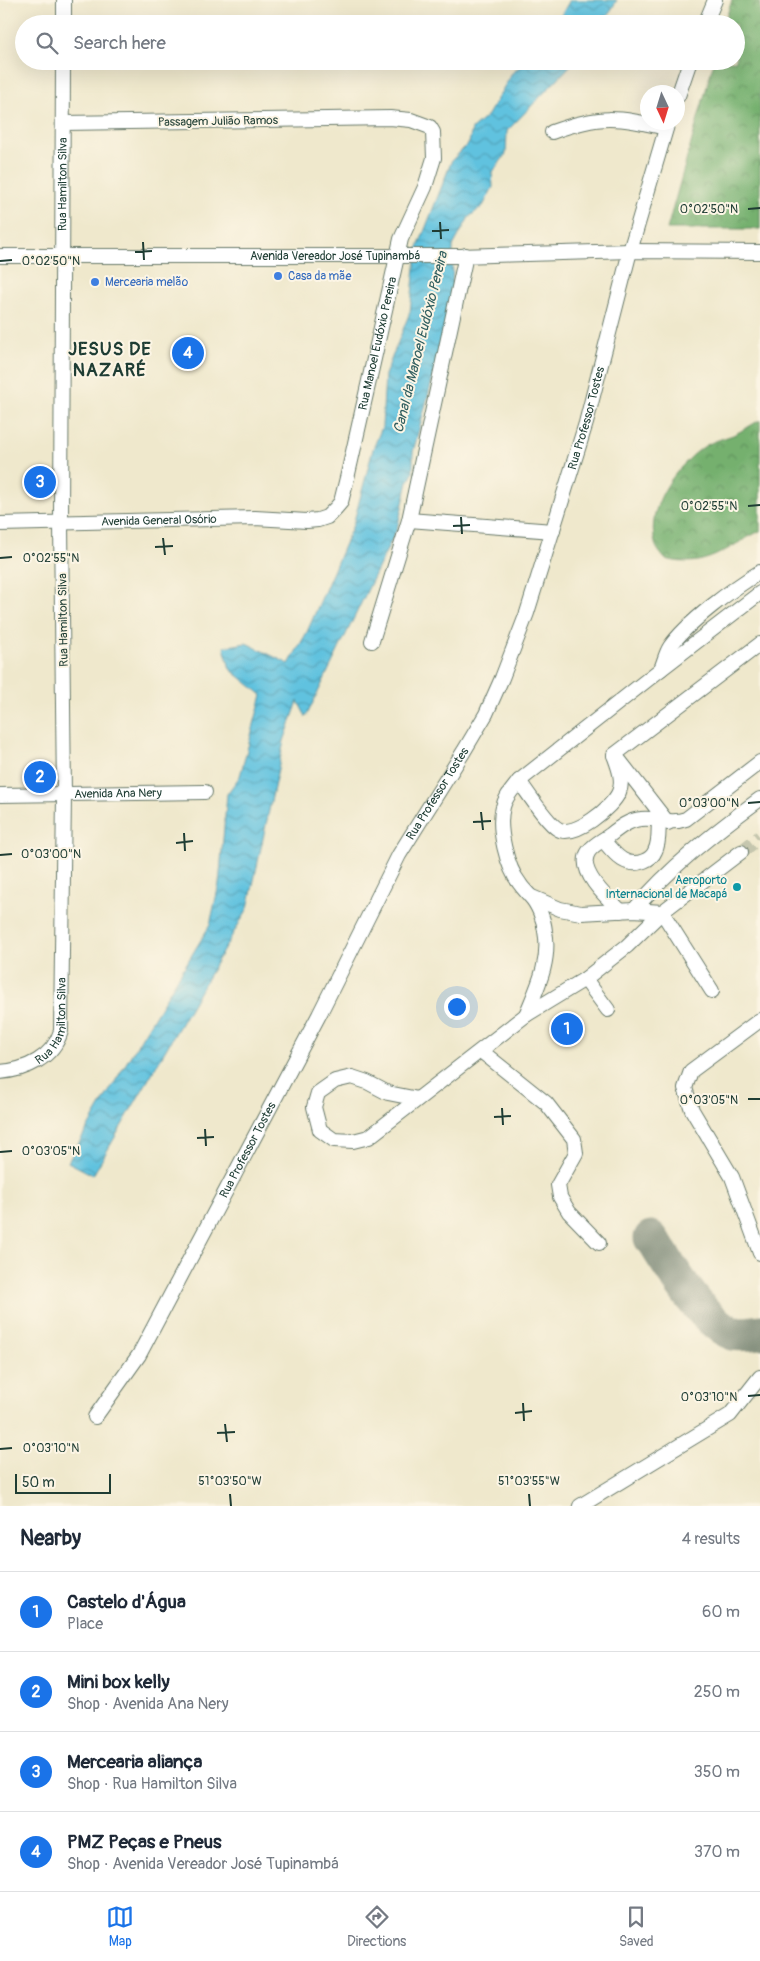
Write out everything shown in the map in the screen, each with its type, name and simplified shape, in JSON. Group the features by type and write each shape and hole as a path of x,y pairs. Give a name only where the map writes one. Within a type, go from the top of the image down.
{"street":[{"path":"64,0 64,15"},
{"path":"709,15 715,0"},
{"name":"Rua Hamilton Silva","path":"0,1072 22,1069 48,1053 54,1047 60,1031 64,795 61,523 63,70"},
{"path":"682,85 687,70"},
{"path":"552,132 582,121 610,118 640,121"},
{"name":"Passagem Julião Ramos","path":"63,123 374,119"},
{"name":"Rua Manoel Eudóxio Pereira","path":"318,520 326,517 336,509 340,502 404,256 401,239 430,173 434,158 434,132 430,127 412,120 374,119"},
{"name":"Rua Professor Tostes","path":"95,1417 139,1355 319,1014 399,855 486,714 527,614 553,531 586,423 630,251 666,130"},
{"name":"Avenida Vereador José Tupinambá","path":"0,256 404,256 630,251 760,252"},
{"path":"372,641 409,520 463,255"},
{"name":"Avenida General Osório","path":"0,524 255,518 318,520"},
{"path":"409,520 553,531"},
{"path":"661,669 668,649 682,632 747,580 760,572"},
{"path":"526,1015 544,971 546,956 545,929 532,897 520,884 512,871 504,841 502,808 506,797 519,781 760,594"},
{"path":"614,755 760,644"},
{"path":"519,781 550,823 558,830 572,831 580,828 603,812 619,792 621,784 620,771 614,755"},
{"path":"603,840 626,863 638,863 650,858 655,853 663,821 614,755"},
{"path":"628,910 605,896 591,878 585,861 588,852 620,827 639,818 663,821 686,819 760,762"},
{"name":"Avenida Ana Nery","path":"0,795 205,792"},
{"path":"628,910 655,884 760,799"},
{"path":"418,1100 388,1093 367,1082 352,1077 335,1081 318,1093 314,1107 320,1130 334,1140 352,1141 369,1137 418,1100 526,1015 585,979 627,946 662,912 741,852"},
{"path":"532,897 560,909 581,913 628,910 662,912"},
{"path":"662,912 712,991"},
{"path":"585,979 608,1010"},
{"path":"760,1020 692,1071 684,1088 692,1110 732,1177 760,1253"},
{"path":"481,1051 546,1103 574,1139 576,1153 558,1185 560,1197 570,1212 599,1243"},
{"path":"580,1506 730,1415 760,1377"}],"green space":[{"path":"732,0 760,0 760,229 667,229 711,70 745,70 745,15 727,15"},
{"path":"760,420 760,531 715,556 693,562 665,559 656,545 653,529 659,503 672,478 702,448"}],"water":[{"path":"570,0 617,0 608,15 561,15"},
{"name":"Canal da Manoel Eudóxio Pereira","path":"516,70 566,70 507,131 506,154 492,173 493,187 483,206 469,217 453,246 452,307 413,452 413,473 408,482 397,529 306,717 298,701 284,741 248,908 93,1175 68,1162 210,925 219,884 227,794 240,776 262,695 230,669 224,647 246,643 289,664 307,632 353,525 373,449 382,427 385,375 410,312 417,250 452,160 469,143 472,129 488,115"}],"taxiway":[{"path":"651,1238 687,1292 709,1317 721,1327 733,1333 760,1332"}],"tunnel":[{"path":"741,852 760,837"}],"place":[{"name":"Casa da mãe","path":"278,276"},
{"name":"Mercearia melão","path":"95,282"},
{"name":"PMZ Peças e Pneus","path":"188,353"},
{"name":"Mercearia aliança","path":"40,482"},
{"name":"Mini box kelly","path":"40,777"},
{"name":"Aeroporto Internacional de Macapá","path":"737,887"},
{"name":"Castelo d'Água","path":"567,1029"}],"district":[{"name":"JESUS DE NAZARÉ","path":"110,359"}]}
